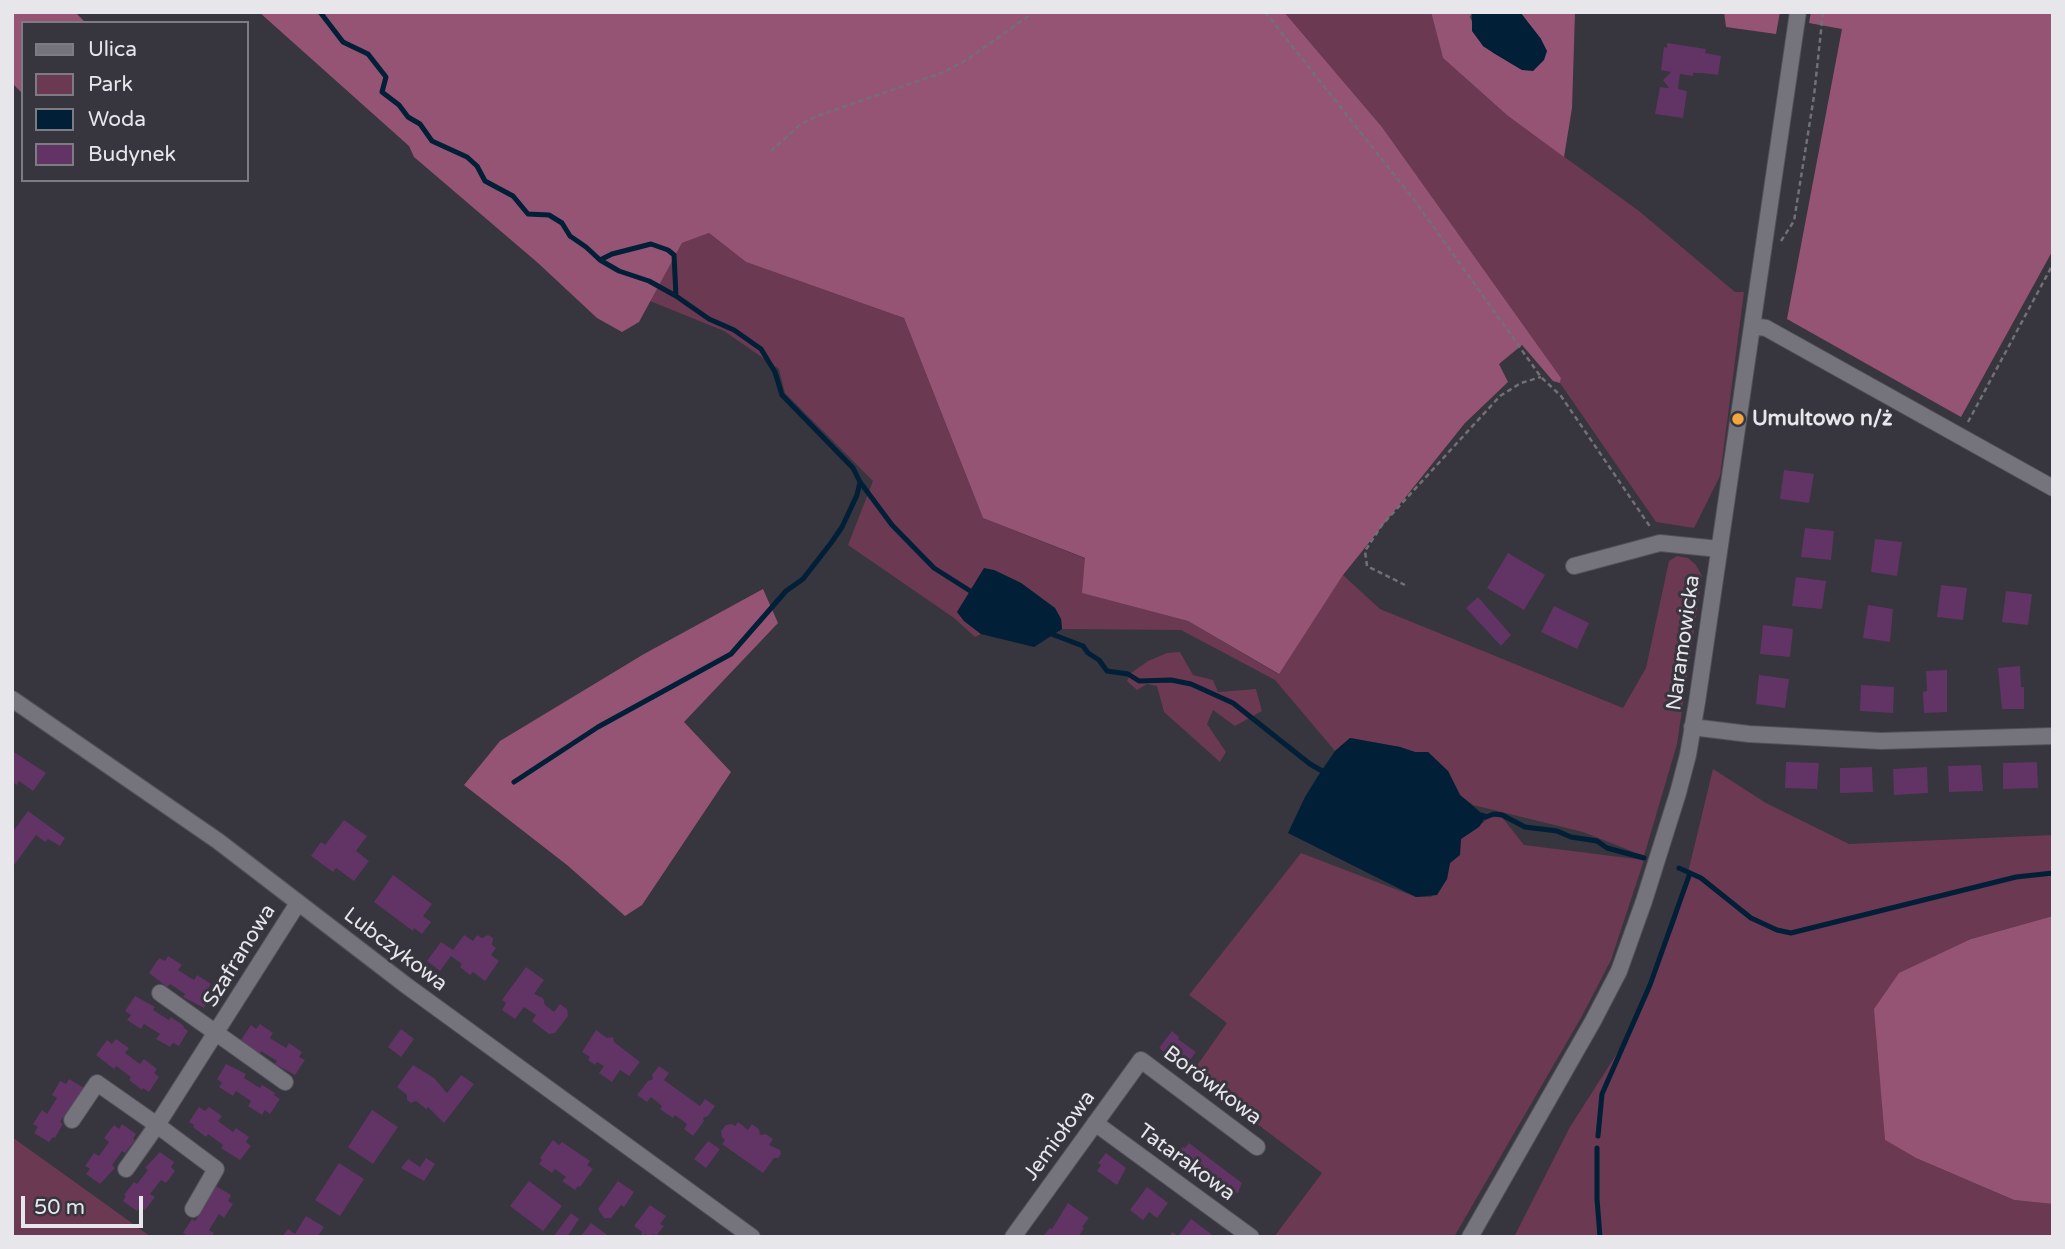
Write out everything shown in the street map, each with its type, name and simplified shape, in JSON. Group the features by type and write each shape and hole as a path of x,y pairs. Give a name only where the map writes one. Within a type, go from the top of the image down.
{"street":[{"name":"Naramowicka","path":"1470,1237 1619,971 1635,929 1688,755 1797,12"},
{"path":"1752,326 1766,328 2053,488"},
{"path":"1574,566 1660,543 1719,549"},
{"name":"Lubczykowa","path":"12,699 218,841 407,986 752,1237"},
{"path":"1692,727 1749,734 1881,741 2053,736"},
{"name":"Szafranowa","path":"126,1169 157,1125 298,903"},
{"name":"Szafranowa","path":"160,993 285,1082"},
{"name":"Jemiołowa","path":"1014,1236 1141,1060"},
{"name":"Borówkowa","path":"1141,1060 1257,1147"},
{"path":"72,1120 97,1083 157,1125 216,1169 193,1209"},
{"name":"Tatarakowa","path":"1095,1124 1251,1237"}],"path":[{"path":"771,151 801,124 817,116 944,72 968,59 1034,12"},
{"path":"1265,12 1415,201 1541,377 1561,396 1660,543"},
{"path":"1779,243 1794,221 1824,12"},
{"path":"1959,436 2053,264"},
{"path":"1405,585 1367,566 1365,551 1382,524 1500,396 1521,383 1541,377"}],"green space":[{"path":"1284,12 1431,12 1443,58 1508,116 1639,211 1735,292 1744,292 1720,476 1694,528 1656,522 1560,383 1561,378 1382,127"},
{"path":"709,233 746,262 904,318 983,518 1086,559 1083,593 1188,621 1278,674 1343,575 1380,609 1623,708 1646,668 1669,561 1677,556 1688,558 1702,576 1677,744 1644,856 1583,832 1473,805 1460,795 1448,771 1428,752 1415,752 1350,738 1335,751 1275,680 1181,630 1062,629 1061,619 1055,608 1021,583 994,570 964,621 981,634 975,637 954,618 848,545 873,481 785,393 779,369 724,331 650,301 682,243"},
{"path":"1180,652 1193,675 1213,680 1218,692 1256,689 1262,711 1235,726 1213,710 1207,724 1226,752 1220,762 1164,712 1157,686 1147,684 1137,690 1127,681 1131,673 1148,661 1167,653"},
{"path":"1713,769 1766,803 1849,844 2053,835 2053,916 1971,939 1883,1090 1885,1140 1916,1158 2014,1200 2053,1204 2053,1237 1514,1237 1570,1127 1635,1025 1677,918"},
{"path":"1501,816 1524,845 1644,860 1611,960 1582,1016 1454,1237 1274,1237 1322,1173 1191,1074 1227,1023 1189,995 1301,853 1416,897 1431,897 1447,879 1450,863 1459,855 1461,839 1490,817"},
{"path":"12,1137 151,1237 17,1237 12,1233"}],"shaded area":[{"path":"12,12 75,12 84,21 21,21 21,92 12,83"},
{"path":"259,12 1284,12 1382,127 1561,378 1560,383 1553,381 1522,345 1499,364 1508,382 1465,423 1343,575 1279,674 1188,621 1082,593 1085,558 983,518 904,318 746,262 709,233 682,243 639,322 622,332 597,318 538,263 414,157 409,146"},
{"path":"1431,12 1472,12 1470,17 1483,46 1522,70 1541,39 1520,12 1575,12 1572,108 1564,157 1508,116 1443,58"},
{"path":"1724,12 1780,12 1776,34 1726,27"},
{"path":"1811,12 2053,12 2053,250 1961,417 1787,319 1842,29 1809,23"},
{"path":"763,589 778,623 684,722 731,772 642,905 625,916 567,865 464,785 500,741 644,654"},
{"path":"2053,916 2053,1204 2014,1200 1916,1158 1885,1140 1874,1009 1899,973 1971,939"}],"water":[{"path":"1472,12 1520,12 1547,51 1544,60 1533,71 1522,70 1483,46 1472,31"},
{"path":"984,568 1021,583 1055,608 1061,619 1062,629 1034,647 981,634 964,621 957,612"},
{"path":"1350,738 1415,752 1428,752 1448,771 1460,795 1486,817 1479,827 1461,839 1460,855 1450,863 1447,879 1437,895 1416,897 1288,833 1318,776 1335,751"}],"building":[{"path":"1667,43 1706,49 1705,53 1721,56 1718,75 1680,74 1678,89 1687,91 1683,118 1655,114 1660,87 1669,88 1663,80 1671,72 1661,70"},
{"path":"1784,470 1814,474 1809,503 1780,499"},
{"path":"1805,528 1834,531 1831,560 1801,557"},
{"path":"1875,539 1902,542 1897,576 1871,572"},
{"path":"1508,553 1545,575 1524,610 1487,588"},
{"path":"1796,577 1826,581 1822,609 1792,606"},
{"path":"1941,585 1967,588 1963,620 1937,617"},
{"path":"2006,591 2032,594 2028,625 2002,622"},
{"path":"1478,597 1511,635 1501,646 1466,608"},
{"path":"1868,605 1893,609 1890,642 1863,638"},
{"path":"1554,606 1589,623 1577,649 1541,632"},
{"path":"1763,625 1793,629 1790,657 1760,654"},
{"path":"2020,666 2024,709 2002,709 1998,668"},
{"path":"1947,670 1947,712 1924,713 1926,671"},
{"path":"1759,675 1789,679 1785,708 1756,704"},
{"path":"1861,685 1894,687 1893,713 1860,711"},
{"path":"14,752 46,773 33,791 19,781 17,785 12,782"},
{"path":"1786,762 1819,763 1817,789 1785,788"},
{"path":"2037,762 2038,788 2003,789 2003,763"},
{"path":"1981,765 1983,791 1949,792 1948,766"},
{"path":"1872,767 1873,792 1840,793 1840,768"},
{"path":"1927,767 1928,793 1894,795 1893,769"},
{"path":"28,811 65,838 60,846 48,839 45,842 36,835 12,868 12,833"},
{"path":"344,820 367,836 356,851 369,861 354,881 336,868 333,872 311,856 321,842 325,845"},
{"path":"393,875 432,904 423,916 431,922 422,934 414,928 413,931 374,902"},
{"path":"464,935 473,941 477,935 493,938 492,945 496,948 491,955 499,961 485,981 473,972 470,975 460,967 462,964 451,956 440,971 427,961 441,942 453,950"},
{"path":"168,956 182,965 178,970 194,980 197,975 211,984 208,989 213,992 204,1008 183,997 185,994 170,984 167,987 149,973 159,958 165,961"},
{"path":"526,967 544,980 534,994 543,998 545,1005 554,1012 560,1004 567,1009 568,1016 555,1033 549,1034 532,1021 536,1015 524,1007 515,1019 502,1010 506,1003 502,1000"},
{"path":"135,996 155,1007 153,1010 169,1020 171,1017 184,1026 188,1031 179,1046 173,1043 170,1047 156,1039 160,1034 144,1024 141,1029 127,1020 131,1015 125,1011"},
{"path":"260,1024 273,1033 270,1038 286,1048 289,1043 302,1052 299,1057 305,1060 295,1075 275,1064 277,1061 261,1051 259,1055 241,1040 251,1025 256,1029"},
{"path":"401,1029 414,1039 401,1057 388,1047"},
{"path":"596,1030 607,1038 613,1037 614,1042 640,1062 629,1076 620,1070 612,1082 599,1073 604,1066 597,1062 595,1065 588,1060 590,1057 582,1052"},
{"path":"1172,1031 1196,1052 1183,1069 1159,1048"},
{"path":"116,1039 129,1048 125,1053 140,1064 144,1059 157,1069 154,1073 159,1077 149,1092 129,1080 131,1077 116,1066 114,1069 96,1055 107,1040 112,1044"},
{"path":"226,1064 246,1074 244,1078 260,1088 262,1085 275,1093 280,1099 270,1114 265,1110 262,1115 248,1106 251,1101 236,1091 233,1096 219,1087 222,1083 217,1079"},
{"path":"413,1065 434,1078 447,1093 461,1075 474,1084 444,1123 428,1107 426,1109 416,1101 411,1103 407,1100 407,1095 397,1087"},
{"path":"659,1066 669,1073 664,1080 700,1106 705,1099 715,1106 708,1116 703,1118 704,1121 693,1136 684,1129 687,1124 660,1109 662,1106 651,1097 647,1102 637,1095 648,1081 653,1079 652,1075"},
{"path":"69,1079 84,1088 73,1109 70,1107 60,1122 63,1124 55,1138 49,1142 34,1133 38,1127 33,1124 42,1110 47,1114 57,1098 52,1095 60,1081 66,1084"},
{"path":"199,1107 205,1111 209,1107 222,1116 218,1121 233,1132 236,1128 249,1137 246,1142 251,1146 240,1160 189,1122"},
{"path":"372,1110 398,1127 373,1164 348,1147"},
{"path":"738,1122 748,1130 752,1124 759,1129 760,1135 766,1134 773,1139 769,1145 780,1150 781,1154 774,1158 763,1173 722,1144 725,1140 721,1131 726,1125 735,1126"},
{"path":"122,1124 136,1134 133,1139 135,1140 125,1153 122,1151 112,1165 115,1168 100,1184 86,1174 90,1169 85,1166 94,1153 99,1156 109,1142 104,1138 114,1125 119,1129"},
{"path":"553,1140 559,1145 562,1142 590,1161 587,1165 593,1169 575,1190 562,1181 566,1177 555,1169 552,1173 539,1164 542,1160 540,1158"},
{"path":"708,1141 720,1149 706,1168 694,1159"},
{"path":"1189,1143 1242,1183 1238,1193 1234,1192 1231,1197 1222,1190 1219,1194 1209,1187 1212,1183 1196,1171 1193,1175 1184,1169 1187,1165 1177,1158 1182,1147 1185,1148"},
{"path":"160,1152 174,1162 171,1167 175,1171 166,1183 161,1180 150,1194 155,1197 145,1210 140,1207 137,1211 123,1201 126,1196 124,1195 134,1182 137,1184 148,1170 145,1168"},
{"path":"1106,1153 1126,1168 1117,1185 1097,1171 1101,1165 1098,1163"},
{"path":"426,1158 435,1164 424,1181 401,1168 408,1159 420,1167"},
{"path":"339,1163 364,1179 340,1216 315,1200"},
{"path":"529,1181 562,1206 543,1231 510,1206"},
{"path":"618,1181 634,1192 624,1207 621,1205 611,1218 604,1218 598,1209"},
{"path":"216,1186 231,1195 228,1201 233,1204 224,1218 219,1214 209,1230 214,1233 211,1237 184,1237 183,1233 192,1219 195,1221 205,1206 202,1204"},
{"path":"1147,1187 1168,1203 1157,1218 1149,1212 1143,1220 1130,1210"},
{"path":"1068,1203 1089,1218 1078,1237 1044,1235 1052,1229"},
{"path":"650,1205 666,1216 660,1224 664,1226 656,1236 653,1234 651,1237 645,1234 644,1236 634,1226"},
{"path":"571,1213 579,1219 567,1237 553,1237"},
{"path":"306,1216 324,1227 317,1237 282,1237 288,1229 295,1234"},
{"path":"1191,1219 1211,1234 1211,1237 1168,1237 1172,1232 1178,1236"},
{"path":"591,1223 610,1237 580,1237"}],"waterway":[{"path":"320,12 343,42 368,54 386,77 382,92 399,105 408,117 420,124 432,141 467,157 477,166 485,181 513,196 528,214 549,215 562,223 570,236 600,260 619,271 649,281 709,319 734,330 761,349 775,372 782,395 853,468 860,482 892,525 934,568 975,594"},
{"path":"600,260 612,254 651,244 668,250 674,255 676,296"},
{"path":"514,782 598,727 731,654 786,591 803,579 831,543 842,527 860,482"},
{"path":"1049,633 1083,646 1107,671 1128,674 1139,681 1171,680 1191,684 1233,703 1310,764 1329,775"},
{"path":"1482,815 1502,815 1525,827 1557,831 1571,837 1597,841 1607,848 1644,858"},
{"path":"1679,868 1701,878 1751,918 1777,930 1791,933 2016,877 2053,873"},
{"path":"1598,1136 1602,1094 1650,985 1690,873"},
{"path":"1597,1148 1600,1237"}],"place":[{"name":"Umultowo n/ż","path":"1738,419"}]}
